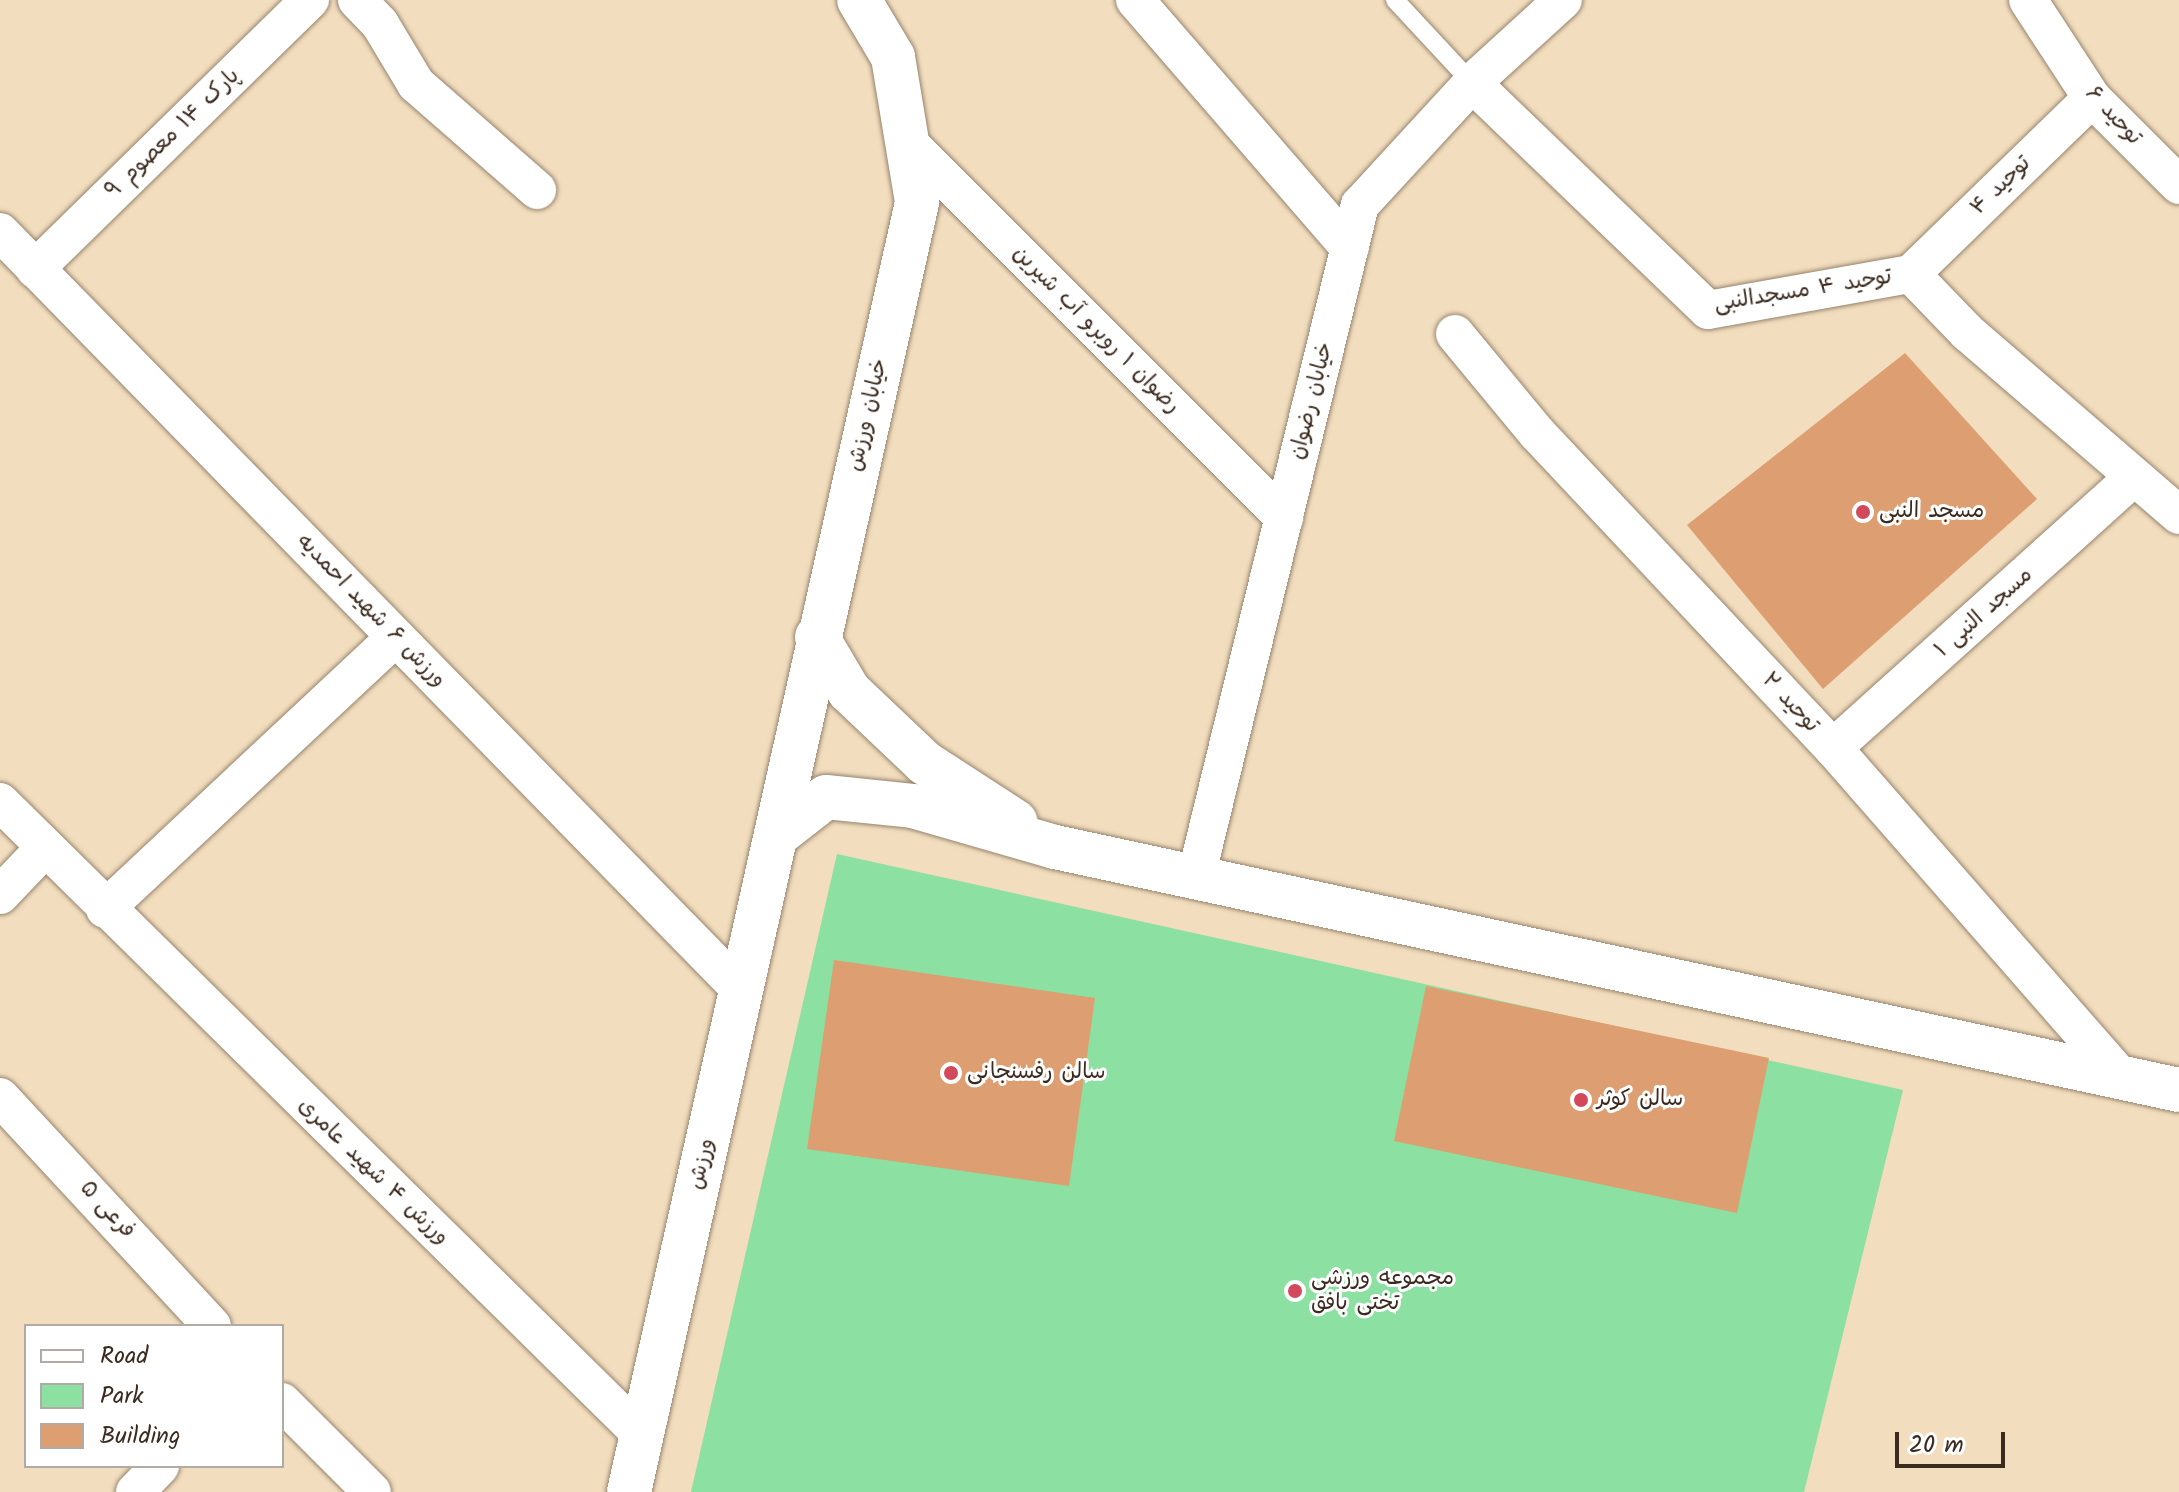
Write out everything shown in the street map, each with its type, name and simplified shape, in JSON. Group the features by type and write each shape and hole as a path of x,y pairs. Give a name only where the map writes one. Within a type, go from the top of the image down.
{"street":[{"name":"پارک ۱۴ معصوم ۹","path":"35,269 310,0"},
{"path":"357,0 380,24 416,84 537,190"},
{"name":"خیابان ورزش","path":"776,836 817,637 917,202 893,57 859,0"},
{"path":"1135,0 1350,248"},
{"name":"خیابان رضوان","path":"1196,877 1360,205 1472,83 1563,0"},
{"name":"توحید ۶","path":"2028,0 2092,98 2171,163"},
{"name":"توحید ۴ مسجدالنبی","path":"1472,83 1708,310 1911,274 1967,332 2179,515"},
{"name":"توحید ۴","path":"1911,274 2092,98"},
{"name":"رضوان ۱ روبرو آب شیرین","path":"908,142 1284,518"},
{"name":"ورزش ۶ شهید احمدیه","path":"0,232 741,990"},
{"name":"توحید ۲","path":"1455,334 1537,433 1833,748 2121,1077"},
{"name":"مسجد النبی ۱","path":"1833,748 2134,477"},
{"path":"105,909 396,637"},
{"path":"817,637 849,691 925,763 1055,847"},
{"path":"776,836 826,797 913,806 1055,847 2179,1090"},
{"name":"ورزش ۴ شهید عامری","path":"0,802 44,849 642,1435"},
{"name":"ورزش","path":"629,1492 776,836"},
{"path":"0,895 44,849"},
{"name":"فرعی ۵","path":"0,1097 210,1324"},
{"path":"284,1404 372,1492"},
{"path":"135,1492 158,1468"}],"lane":[{"path":"1395,0 1472,83"}],"green space":[{"name":"مجموعه ورزشی تختی بافق","path":"837,854 1903,1090 1804,1492 691,1492"}],"building":[{"name":"مسجد النبی","path":"1905,353 2037,499 1823,689 1687,525"},
{"name":"سالن رفسنجانی","path":"834,960 1095,998 1069,1186 807,1149"},
{"name":"سالن کوثر","path":"1426,986 1769,1058 1737,1213 1394,1141"}],"place":[{"name":"مسجد النبی","path":"1863,512"},
{"name":"سالن رفسنجانی","path":"951,1073"},
{"name":"سالن کوثر","path":"1581,1100"},
{"name":"مجموعه ورزشی تختی بافق","path":"1295,1291"}]}
